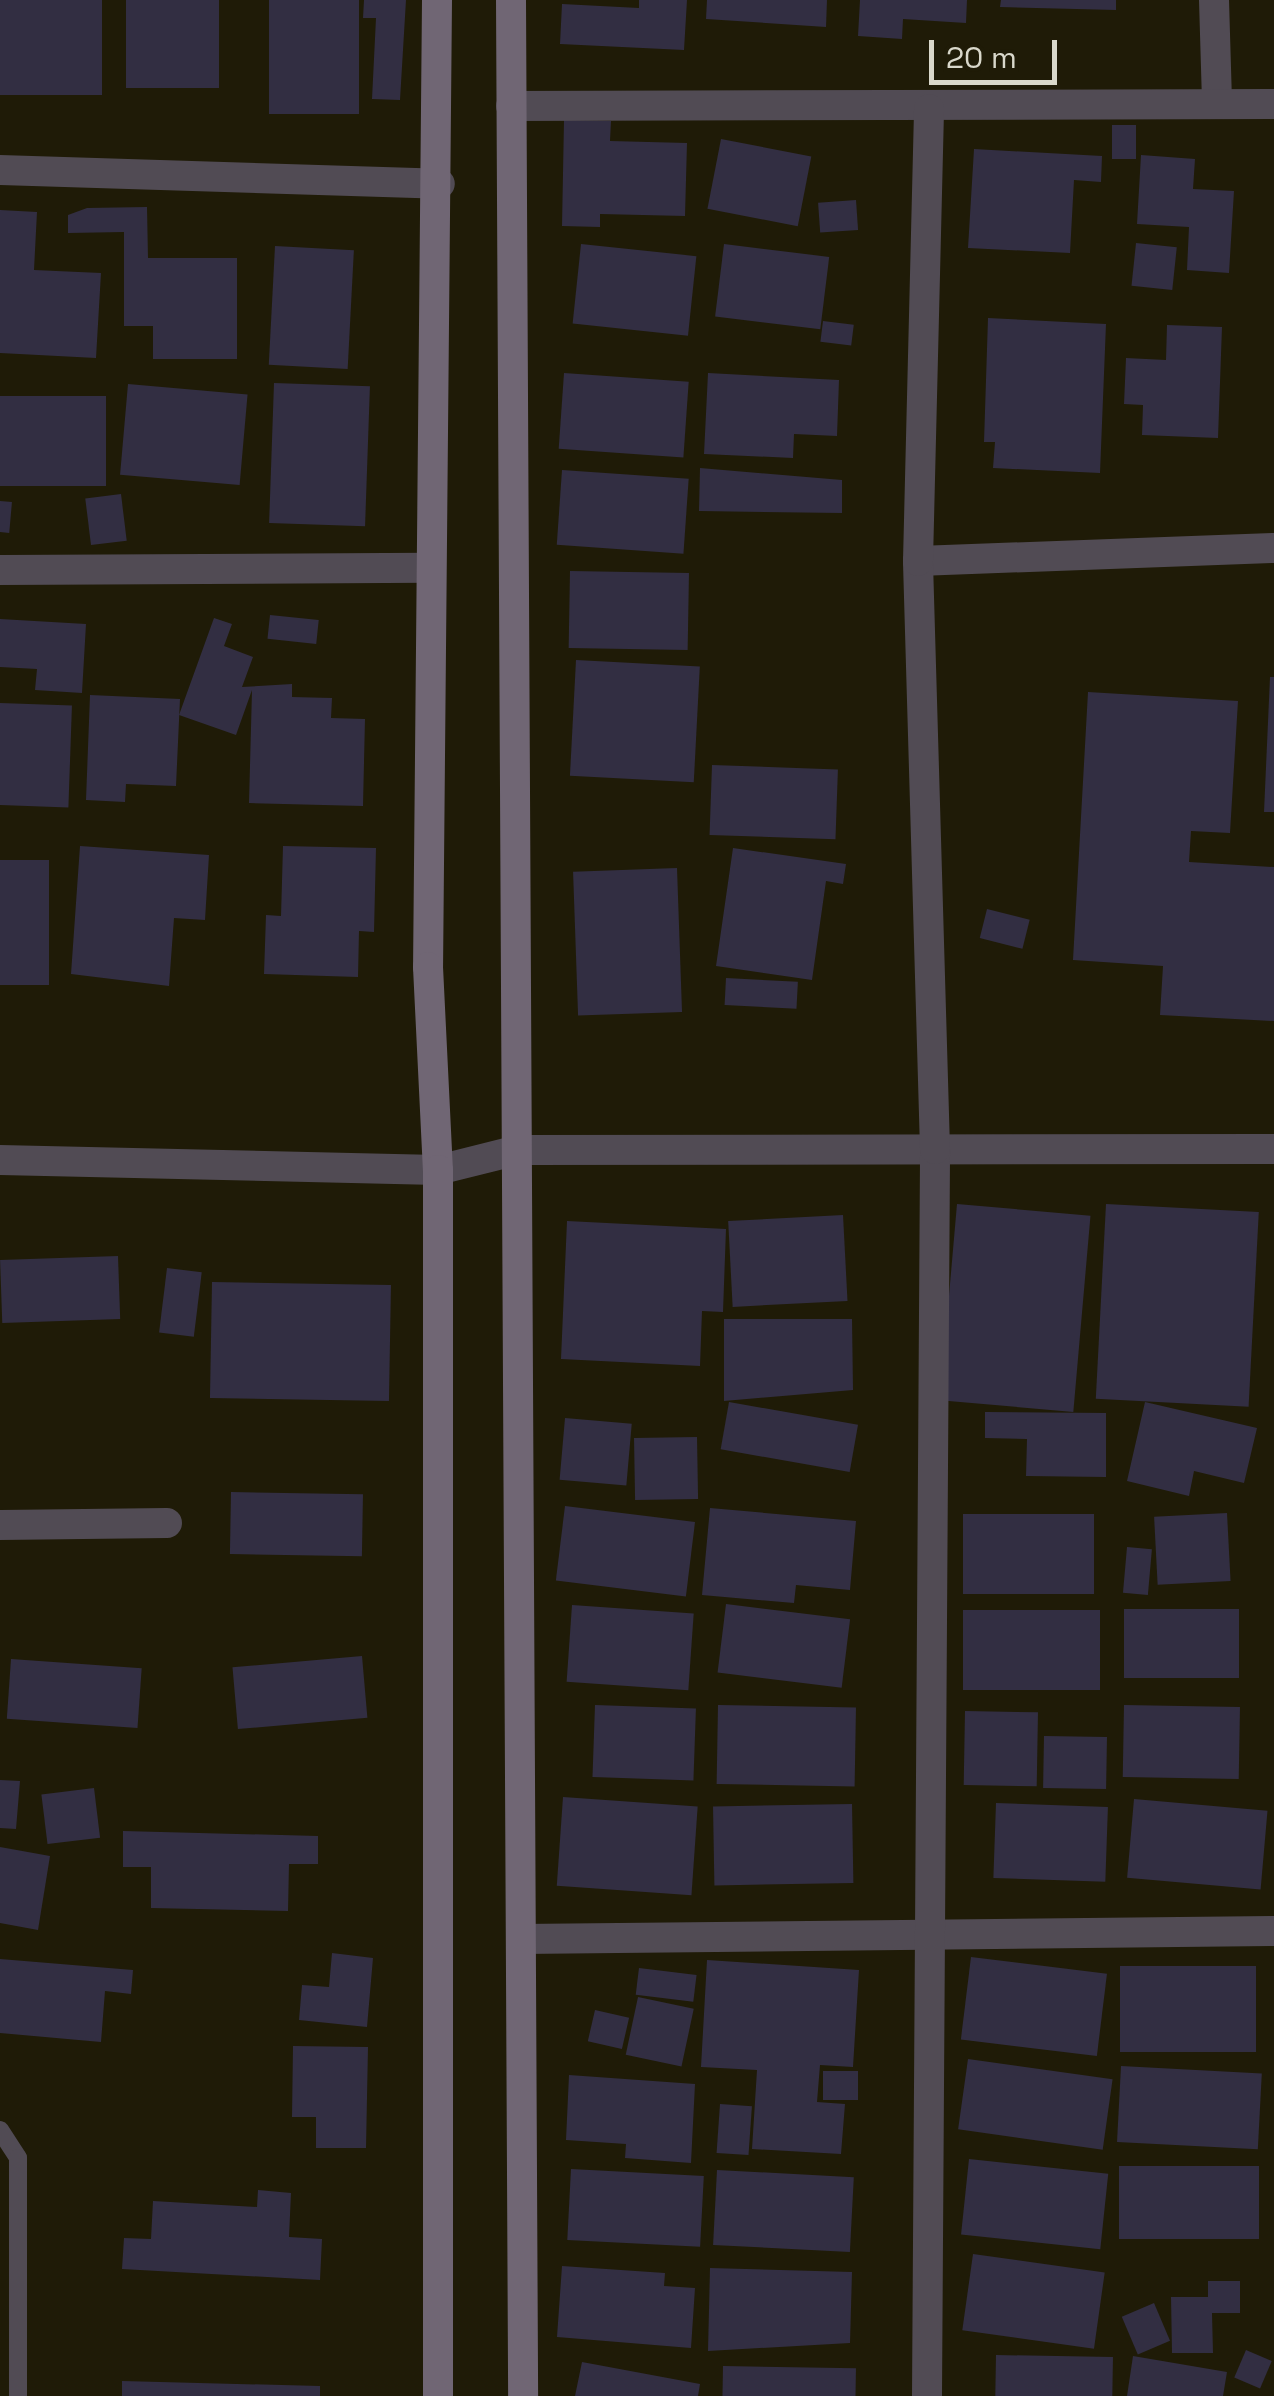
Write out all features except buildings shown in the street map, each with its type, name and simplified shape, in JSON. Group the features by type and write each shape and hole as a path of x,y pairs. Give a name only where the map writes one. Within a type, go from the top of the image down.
{"street":[{"path":"437,0 440,184 430,568 428,968 438,1170 438,2396"},
{"path":"512,0 524,2396"},
{"path":"1214,0 1218,104"},
{"path":"510,106 929,110 1274,104"},
{"path":"927,2396 936,1149 918,560 929,110"},
{"path":"0,170 440,184"},
{"path":"918,560 1274,548"},
{"path":"0,570 430,568"},
{"path":"0,1160 438,1170 518,1150 1274,1149"},
{"path":"0,1525 167,1524"},
{"path":"520,1939 1274,1931"}],"lane":[{"path":"0,2130 18,2158 18,2396"}]}
